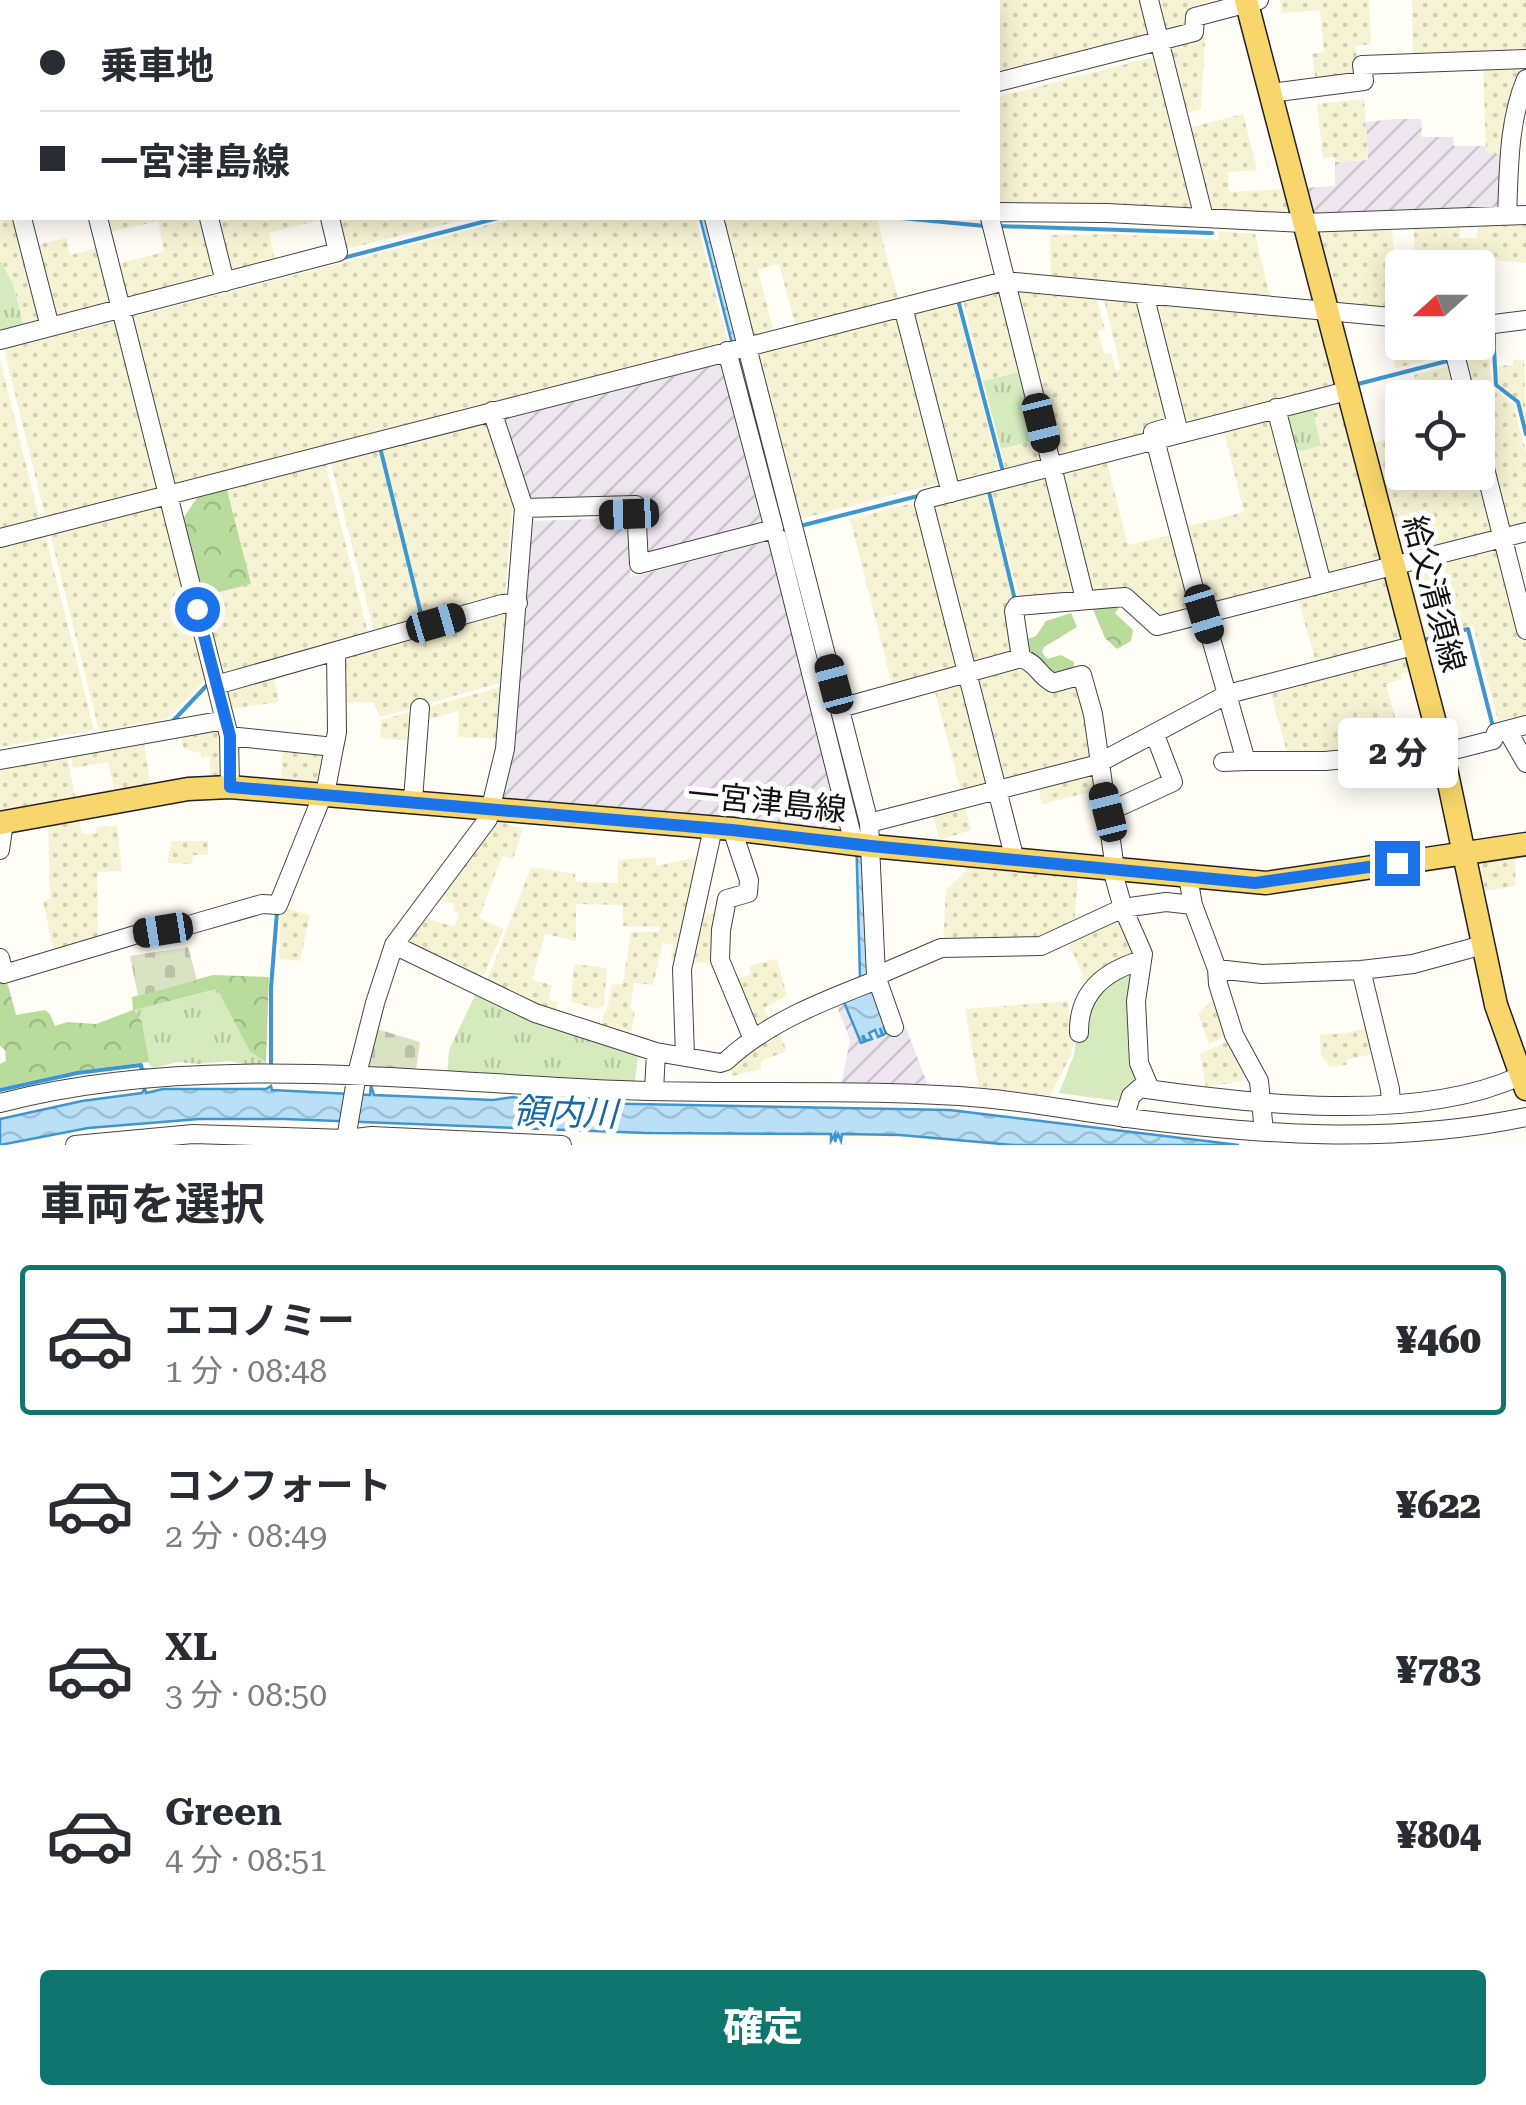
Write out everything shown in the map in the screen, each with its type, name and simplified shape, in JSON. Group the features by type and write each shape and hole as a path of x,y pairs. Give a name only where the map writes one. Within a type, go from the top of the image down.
{"main road":[{"name":"給父清須線","path":"1251,1 1303,223 1442,752 1501,1022 1523,1082"},
{"name":"一宮津島線","path":"2,822 188,789 230,787 864,841 1015,860 1266,883 1526,844"}],"street":[{"path":"1149,0 1204,218"},
{"path":"1000,92 1161,46 1194,32 1195,17 1251,1"},
{"path":"1000,82 1161,46"},
{"path":"1270,93 1364,80 1362,65 1526,59"},
{"path":"1000,212 1303,223 1516,216 1512,139 1517,101 1526,79"},
{"path":"23,220 50,327"},
{"path":"99,220 227,728 230,787"},
{"path":"210,220 226,282"},
{"path":"0,340 338,252 330,220"},
{"path":"714,220 774,529 840,708 864,841 872,981 894,1027"},
{"path":"990,220 1086,599"},
{"path":"0,538 1005,281 1385,316"},
{"path":"1144,294 1178,425 1153,432 1154,438 1246,761"},
{"path":"903,307 951,492"},
{"path":"1495,324 1526,320"},
{"path":"737,348 778,535 816,682 864,841"},
{"path":"1015,860 924,504 926,499 1347,391"},
{"path":"1276,408 1322,584"},
{"path":"346,1139 375,1003 394,945 488,819 505,749 524,513 492,411"},
{"path":"1490,490 1526,630"},
{"path":"524,513 629,514 632,574 665,561 778,535"},
{"path":"1021,658 1014,611 1017,606 1125,597 1157,626 1526,532"},
{"path":"216,685 502,604 518,603"},
{"path":"864,841 998,792 1099,764 1228,694 1413,646"},
{"path":"0,958 4,974 138,934 189,925 262,904 278,905 324,794 337,732 336,652"},
{"path":"840,708 1021,658 1032,662 1045,680 1053,683 1082,675 1093,714 1114,869 1124,908 1143,954 1136,1001 1139,1063 1150,1089"},
{"path":"413,800 420,708"},
{"path":"1223,762 1325,761 1442,752 1493,740 1496,733 1517,727 1526,763"},
{"path":"0,760 227,728 334,748"},
{"path":"1108,812 1173,782 1155,734"},
{"path":"0,850 2,822"},
{"path":"723,829 749,880 748,893 727,899 720,960 752,1037"},
{"path":"685,1056 682,969 723,829"},
{"path":"1188,876 1193,905 1218,969 1228,1020 1259,1081 1264,1132"},
{"path":"394,945 535,1013 656,1052 726,1061 752,1037 941,948 1041,946 1124,908 1166,902 1193,905"},
{"path":"1218,969 1262,974 1361,970 1413,964 1483,945"},
{"path":"1080,1033 1079,1019 1090,988 1120,966 1142,960"},
{"path":"1361,970 1391,1104"},
{"path":"654,1091 656,1052"},
{"path":"0,1103 46,1091 154,1077 357,1077 654,1091 984,1098 1124,1118 1369,1138 1483,1126 1526,1116"},
{"path":"1124,1118 1131,1096 1140,1088 1263,1102 1391,1104 1523,1082"},
{"path":"75,1145 156,1135 263,1140 372,1136 562,1145"}],"shaded area":[{"path":"1000,0 1146,0 1155,36 1000,79"},
{"path":"1152,0 1214,0 1192,6 1191,27 1163,37"},
{"path":"1280,0 1369,0 1371,44 1355,46 1360,73 1316,84 1312,54 1324,52 1320,10 1282,13"},
{"path":"1412,0 1526,0 1526,56 1413,61"},
{"path":"1205,37 1201,109 1180,114 1165,48"},
{"path":"1157,56 1201,214 1000,208 1000,96"},
{"path":"1526,62 1513,106 1506,154 1486,154 1483,63"},
{"path":"1364,99 1368,160 1335,162 1334,157 1323,158 1317,104"},
{"path":"1243,114 1257,170 1228,172 1229,192 1286,189 1294,218 1205,214 1184,129"},
{"path":"1421,119 1422,137 1453,137 1454,146 1486,146 1487,154 1506,154 1505,213 1315,218 1301,188 1335,186 1335,162 1368,160 1366,122"},
{"path":"0,220 21,220 47,323 25,331 13,284 0,260"},
{"path":"103,220 208,220 222,277 127,304 114,265 164,252 158,221 106,233"},
{"path":"214,220 319,220 269,233 276,264 230,276"},
{"path":"339,220 463,220 346,249"},
{"path":"507,220 697,220 728,343 178,485 170,480 129,318"},
{"path":"719,220 877,220 899,301 796,327 779,264 758,270 774,333 753,338"},
{"path":"1526,222 1526,263 1495,260 1495,250 1415,250 1414,227 1460,226 1460,238 1477,238 1478,224"},
{"path":"1392,228 1393,250 1385,250 1385,309 1335,304 1313,230"},
{"path":"1218,231 1255,234 1270,297 1051,278 1050,235 1219,240"},
{"path":"66,238 70,255 98,248 114,304 55,322 33,246"},
{"path":"1018,288 1096,296 1105,329 1098,331 1104,354 1111,353 1116,371 1121,369 1103,296 1141,300 1174,420 1150,431 1054,456 1012,294"},
{"path":"1000,290 1023,371 983,381 963,300"},
{"path":"1152,301 1316,317 1321,320 1337,383 1181,423"},
{"path":"956,302 999,469 952,481 909,314"},
{"path":"903,315 946,481 796,520 757,353"},
{"path":"118,321 161,486 156,491 49,518 45,516 4,349"},
{"path":"723,357 768,528 641,561 638,503 526,506 502,415"},
{"path":"0,360 39,517 0,530"},
{"path":"1394,360 1428,360 1396,368"},
{"path":"1489,360 1491,380 1464,380 1460,363"},
{"path":"1513,360 1524,360 1526,426 1519,401 1498,386 1497,366 1513,365"},
{"path":"1456,365 1460,380 1415,380 1414,375"},
{"path":"1495,388 1513,405 1526,452 1526,527 1502,530 1492,490"},
{"path":"1340,395 1384,560 1325,579 1290,453 1311,403"},
{"path":"1274,411 1317,576 1205,609 1181,528 1244,512 1222,424"},
{"path":"487,420 520,509 512,510 505,595 424,618 382,446"},
{"path":"1040,439 1045,458 1005,468 1001,449"},
{"path":"1385,440 1385,490 1484,490 1499,532 1400,561 1368,444"},
{"path":"378,447 421,619 374,631 330,460"},
{"path":"1105,455 1128,545 1177,533 1197,609 1159,621 1092,593 1057,467"},
{"path":"325,463 368,633 218,675 199,597 226,486"},
{"path":"1049,469 1079,591 1075,596 1020,600 989,485"},
{"path":"985,486 1013,601 1008,602 1017,653 972,669 927,501"},
{"path":"920,501 964,667 893,688 850,519"},
{"path":"159,503 167,508 209,676 167,719 99,731 50,533"},
{"path":"628,518 631,577 774,540 852,836 499,799 528,521"},
{"path":"45,535 94,730 0,747 0,543"},
{"path":"1501,543 1526,642 1526,714 1498,721 1473,625 1418,638 1402,569"},
{"path":"1383,574 1388,577 1404,639 1316,662 1297,596"},
{"path":"510,607 504,682 380,717 373,702 340,703 339,653"},
{"path":"1406,650 1412,671 1386,684 1404,749 1288,756 1269,686"},
{"path":"1027,663 1079,680 1095,755 998,782 974,676"},
{"path":"273,674 279,702 228,709 223,689"},
{"path":"964,681 993,782 961,791 934,688"},
{"path":"504,686 501,739 458,737 459,711 422,721 423,708"},
{"path":"413,711 410,741 380,738 381,720"},
{"path":"219,723 225,778 210,780 210,756 201,758 201,753 184,749 179,731"},
{"path":"143,737 151,789 115,795 108,762 73,768 70,750"},
{"path":"283,745 326,749 319,788 281,785"},
{"path":"66,751 76,803 0,816 0,763"},
{"path":"1096,767 1099,790 1042,804 1037,783"},
{"path":"964,802 971,830 940,840 931,810"},
{"path":"78,814 82,834 96,834 97,827 117,826 122,871 97,872 98,943 55,957 43,901 50,899 48,820"},
{"path":"494,821 523,828 513,859 502,856 479,918 504,929 484,975 449,958 444,965 404,946 421,916 454,927 459,913 453,911 455,904 436,899"},
{"path":"172,841 208,841 208,855 193,855 192,864 167,863"},
{"path":"1516,854 1515,886 1485,891 1481,867 1486,858"},
{"path":"702,856 681,961 671,960 674,945 663,943 653,985 634,983 630,1040 601,1031 603,1016 612,985 623,984 631,932 659,932 660,927 623,926 623,905 576,904 576,941 545,934 532,980 552,985 548,999 558,1002 555,1016 485,986 531,867 575,874 576,882 618,883 618,860 655,857 657,866"},
{"path":"972,865 1078,875 1074,929 1041,943 943,945 946,890"},
{"path":"281,906 310,915 300,961 279,959"},
{"path":"697,912 716,914 711,963 688,962"},
{"path":"1122,912 1139,953 1086,982 1069,944 1071,938"},
{"path":"777,959 787,996 764,1008 771,1023 760,1030 751,1025 734,980 751,974 749,966"},
{"path":"574,964 607,968 604,1004 598,1009 571,1002"},
{"path":"1213,999 1228,1035 1209,1044 1198,1014"},
{"path":"1068,1001 1070,1019 1074,1020 1071,1055 1050,1096 979,1087 965,1009"},
{"path":"835,1002 844,1002 857,1037 864,1041 862,1035 866,1041 869,1032 876,1030 878,1036 882,1035 879,1029 883,1034 884,1027 889,1025 891,1030 905,1025 929,1088 841,1087 850,1039"},
{"path":"1368,1027 1370,1055 1330,1067 1321,1055 1320,1035"},
{"path":"777,1028 787,1051 761,1061 761,1069 733,1076 727,1063"},
{"path":"1231,1040 1245,1070 1242,1081 1206,1087 1200,1054"}],"green space":[{"path":"0,260 13,284 25,331 0,334"},
{"path":"1023,371 1040,439 1001,449 983,381"},
{"path":"1311,403 1321,446 1290,453 1282,410"},
{"path":"226,486 251,584 199,597 180,523 201,492"},
{"path":"1120,606 1115,613 1133,630 1131,641 1117,649 1105,638 1092,607"},
{"path":"1071,613 1077,627 1042,652 1047,659 1061,655 1074,662 1073,674 1056,680 1026,656 1024,640 1036,636 1046,621"},
{"path":"188,947 197,980 138,996 130,956"},
{"path":"1120,969 1136,973 1140,1083 1118,1101 1059,1093 1091,994"},
{"path":"213,975 269,977 266,1062 250,1051 217,989 134,1010 142,1022 149,1062 77,1071 0,1088 0,1064 6,1061 5,1050 0,1046 0,980 8,985 16,1015 45,1010 55,1026 67,1022 96,1024 133,1010 132,997"},
{"path":"218,989 250,1050 266,1062 266,1068 229,1061 177,1062 154,1068 149,1065 142,1022 133,1010"},
{"path":"478,989 639,1048 634,1088 447,1078 449,1050"},
{"path":"377,1029 420,1042 416,1070 367,1068"}],"water":[{"path":"701,220 707,220 863,828 887,1026 883,1035 880,1028 882,1035 878,1037 875,1030 869,1033 872,1039 866,1041 863,1035 861,1043 844,1002 860,978 856,831"},
{"name":"領内川","path":"371,1085 374,1095 493,1100 514,1097 532,1102 950,1110 1239,1145 1013,1145 842,1134 841,1141 838,1134 835,1142 835,1134 831,1141 831,1134 646,1133 199,1119 88,1128 0,1145 0,1119 142,1093 145,1088 146,1093 163,1089 271,1086 272,1090 370,1095"}],"waterway":[{"path":"343,258 490,220"},
{"path":"922,220 985,226"},
{"path":"997,226 1212,233"},
{"path":"958,300 1002,468"},
{"path":"1354,385 1451,360"},
{"path":"1495,360 1496,385 1518,402 1526,434"},
{"path":"380,447 422,618"},
{"path":"988,488 1015,600"},
{"path":"800,526 922,495"},
{"path":"1420,641 1468,629 1493,727"},
{"path":"171,723 209,683"},
{"path":"271,1066 271,988 277,911"},
{"path":"0,1090 77,1073 141,1065 142,1070 149,1071"}],"route":[{"path":"197,609 230,736 230,787 413,800 1255,883 1397,863"}]}
